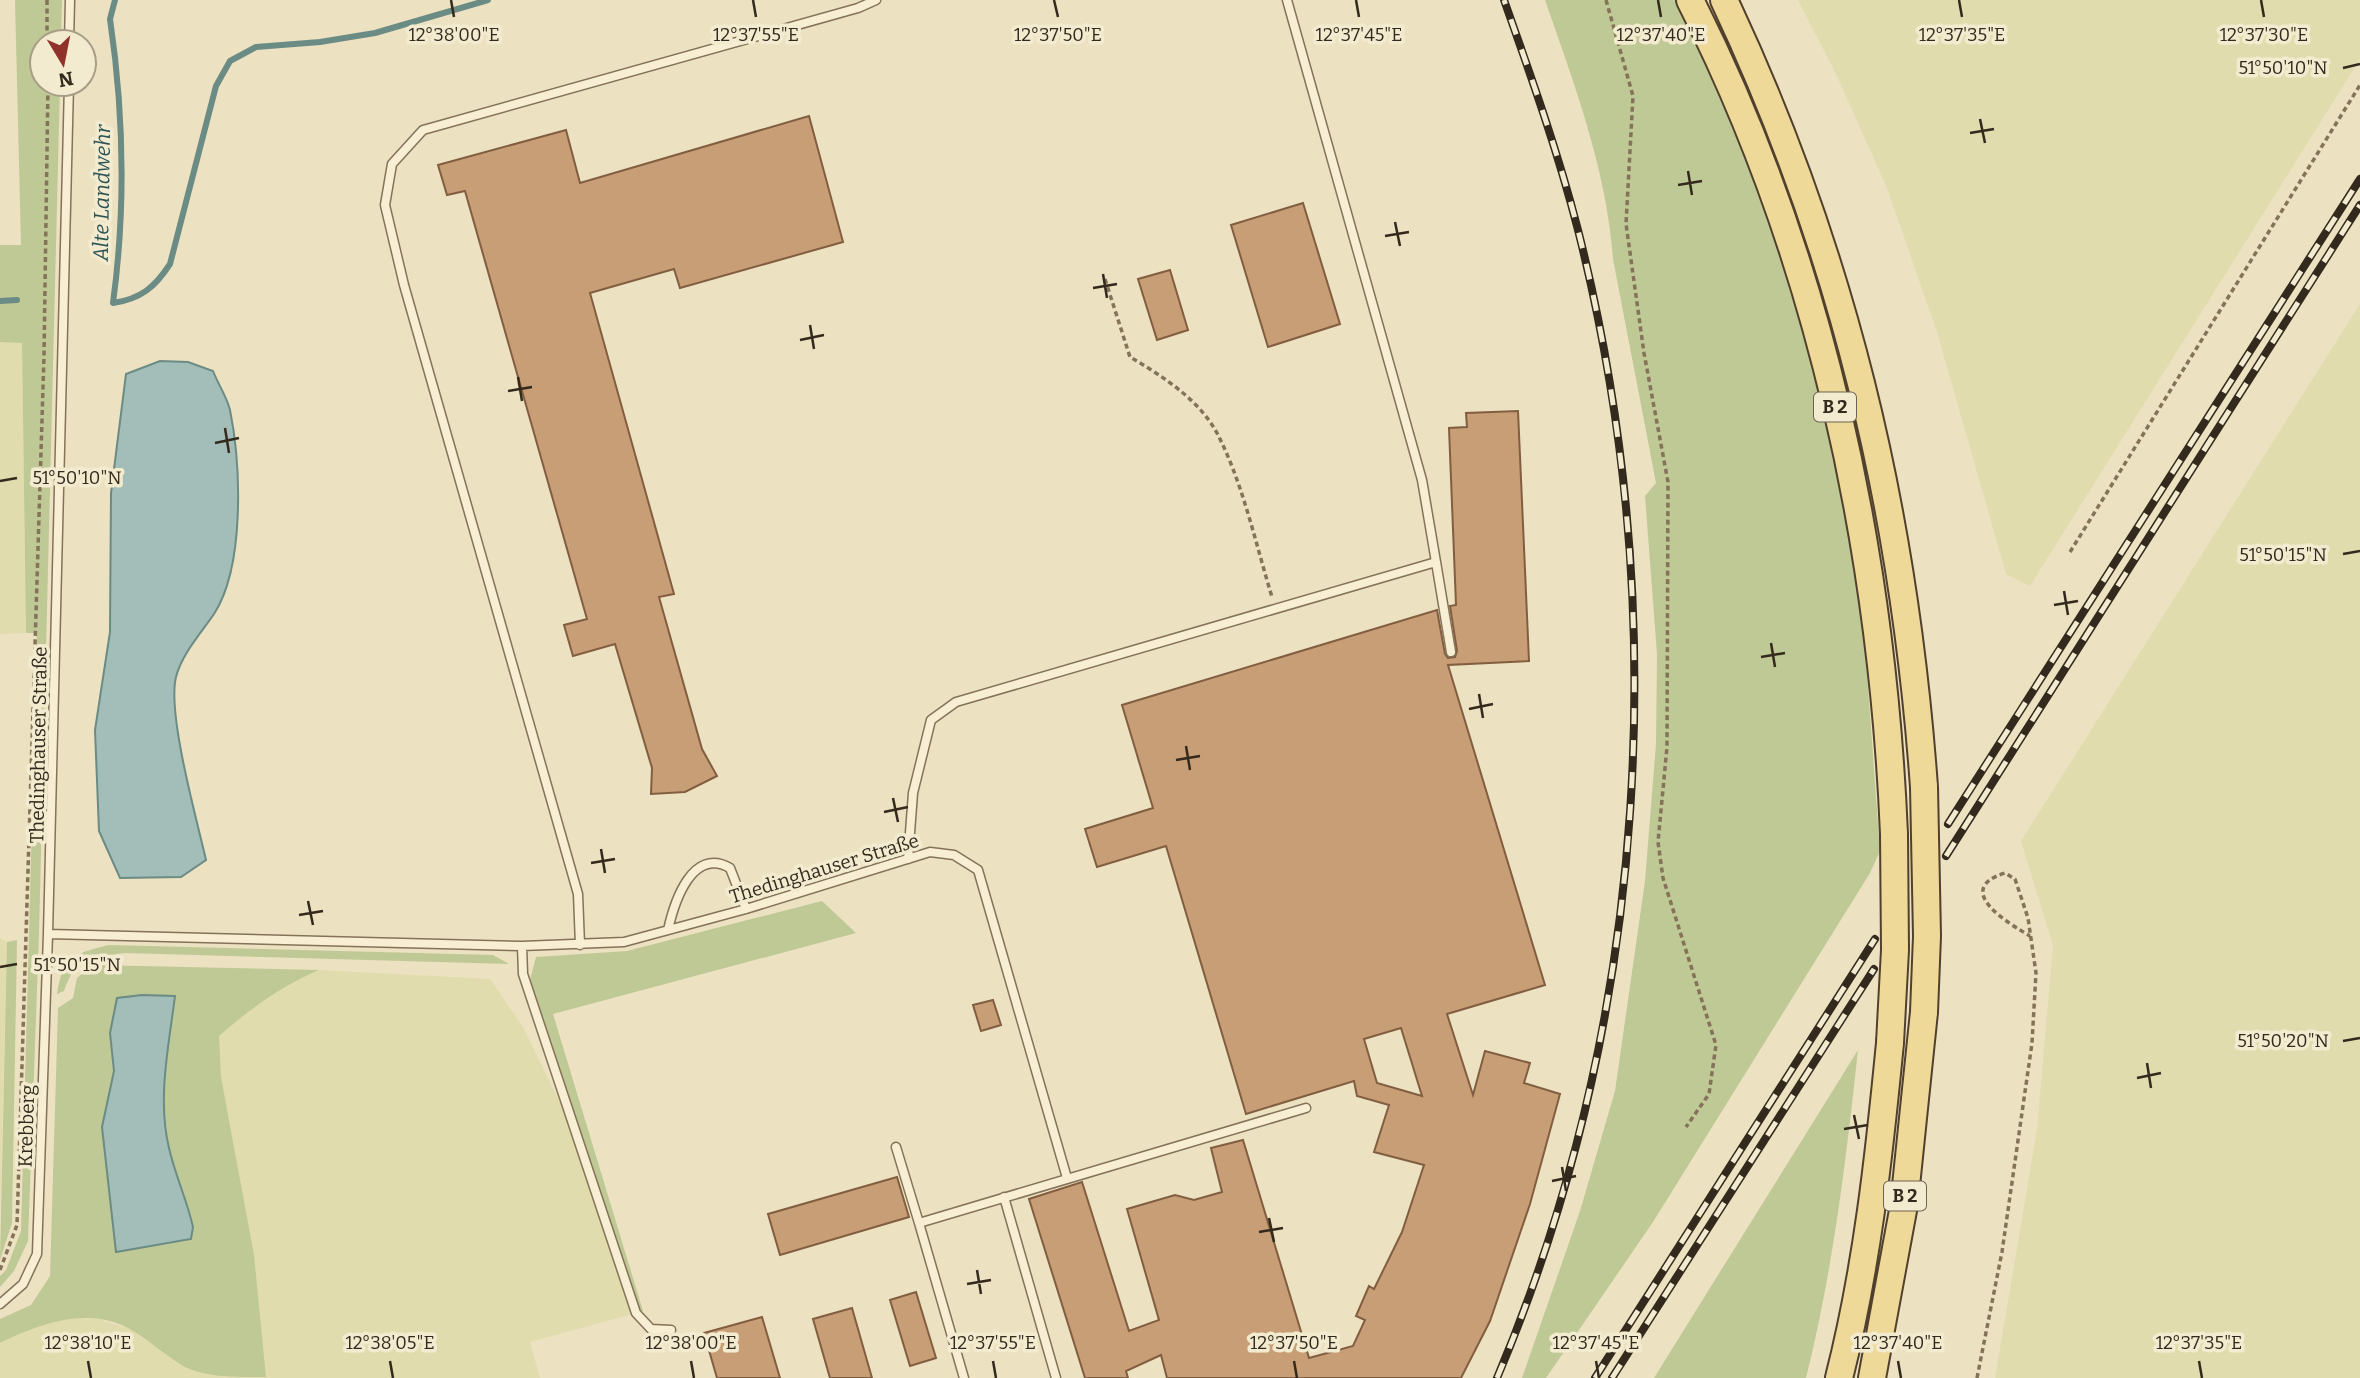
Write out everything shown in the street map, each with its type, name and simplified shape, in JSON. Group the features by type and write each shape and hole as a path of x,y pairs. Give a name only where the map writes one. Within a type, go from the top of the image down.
{"main road":[{"name":"B 2","path":"1690,0 1738,106 1788,240 1841,429 1857,499 1878,638 1894,834 1895,950 1890,1043 1874,1198 1861,1278 1839,1378"},
{"name":"B 2","path":"1724,0 1792,160 1859,368 1884,477 1917,694 1924,787 1927,936 1924,1012 1904,1205 1872,1378"}],"lane":[{"path":"69,28 70,0"},
{"path":"580,945 578,894 404,285 385,205 393,164 423,131 858,8 876,0"},
{"path":"1287,0 1422,480 1451,652"},
{"name":"Thedinghauser Straße","path":"69,98 48,934 522,946 624,942 746,909 930,852 954,855 978,870 1067,1178"},
{"path":"908,859 913,793 931,720 956,702 1436,562"},
{"path":"668,930 681,888 698,868 706,864 715,862 730,868 746,909"},
{"name":"Krebberg","path":"0,1304 23,1284 37,1254 48,934"},
{"path":"522,946 523,974 636,1313 651,1329 671,1330"},
{"path":"919,1223 1306,1108"},
{"path":"896,1147 964,1378"},
{"path":"1004,1197 1056,1378"}],"path":[{"path":"47,0 47,28"},
{"path":"1606,0 1633,96 1626,225 1644,353 1668,482 1667,747 1658,842 1663,878 1716,1045 1709,1094 1686,1127"},
{"path":"2070,552 2360,85"},
{"path":"0,1270 16,1225 44,355 48,98"},
{"path":"1105,279 1130,357 1166,378 1195,406 1220,438 1275,607"},
{"path":"1977,1378 2002,1252 2032,1043 2036,973 2030,936 2015,878 2006,873 1993,877 1985,888 1985,900 1992,913 2030,936"}],"shaded area":[{"path":"1798,0 2360,0 2360,59 2030,586 2006,574 1937,332 1887,188 1836,74"},
{"path":"2360,304 2360,1378 1995,1378 2037,1130 2053,946 2021,841"},
{"path":"0,342 22,342 26,633 0,634"},
{"path":"0,938 7,942 0,1220"},
{"path":"319,970 490,979 523,1027 574,1131 636,1313 530,1342 540,1378 0,1378 0,1343 30,1328 67,1318 98,1319 131,1329 188,1369 221,1077 218,1036 258,1002 285,985"}],"green space":[{"path":"15,0 62,0 61,28 28,28 28,98 60,98 39,934 28,1241 14,1271 0,1287 0,1276 6,1270 21,1231 37,633 26,633 22,343 0,342 0,245 21,245"},
{"path":"1545,0 1680,0 1754,175 1816,376 1840,483 1863,619 1880,851 1870,873 1653,1222 1546,1378 1522,1378 1580,1211 1615,1091 1645,881 1656,744 1657,654 1645,496 1656,483 1613,259 1604,193 1578,95"},
{"path":"822,901 856,933 553,1014 643,1311 636,1312 575,1131 530,980 536,957 627,951"},
{"path":"17,940 12,1223 0,1260 7,942"},
{"path":"109,945 493,955 509,964 125,953 86,960 74,970 64,991 57,994 63,971 72,958"},
{"path":"93,965 319,970 266,999 219,1036 221,1077 254,1255 266,1377 206,1374 187,1368 133,1331 100,1319 83,1318 49,1324 0,1343 0,1319 31,1305 50,1276 58,1008 73,998 77,978","holes":["142,995 174,996 164,1110 169,1148 193,1226 191,1239 113,1227 102,1127 114,1071 110,1033 117,998"]},
{"path":"1858,1050 1831,1256 1806,1378 1654,1378"}],"water":[{"path":"160,361 188,362 213,371 227,400 234,433 238,486 236,543 224,594 183,660 176,677 174,694 184,767 206,860 181,877 120,878 99,831 95,730 110,632 111,493 126,374"},
{"path":"142,995 175,996 165,1072 164,1110 169,1148 193,1227 191,1239 116,1252 102,1127 114,1071 110,1033 117,998"}],"building":[{"path":"809,116 843,242 680,288 674,269 590,293 674,594 659,597 702,749 717,776 685,792 651,794 652,768 615,644 573,656 564,625 587,619 465,191 447,195 438,165 566,130 580,183"},
{"path":"1303,203 1340,324 1268,347 1231,225"},
{"path":"1170,270 1188,330 1157,340 1138,279"},
{"path":"1518,411 1529,661 1448,665 1545,985 1447,1014 1473,1095 1485,1051 1530,1063 1524,1083 1560,1094 1530,1204 1490,1321 1461,1378 1167,1378 1161,1355 1126,1371 1128,1378 1085,1378 1029,1199 1082,1182 1129,1331 1159,1320 1127,1209 1175,1195 1194,1200 1222,1192 1211,1148 1243,1140 1309,1358 1353,1346 1365,1320 1356,1316 1369,1286 1374,1289 1402,1232 1424,1165 1374,1152 1389,1105 1357,1096 1354,1081 1246,1114 1166,846 1097,867 1085,829 1153,808 1122,705 1437,610 1445,654 1448,658 1455,657 1457,651 1450,606 1456,605 1449,428 1467,427 1466,413","holes":["1401,1028 1422,1096 1377,1083 1364,1039"]},
{"path":"993,1000 1001,1025 981,1031 973,1005"},
{"path":"897,1177 909,1217 780,1255 768,1214"},
{"path":"916,1292 936,1358 910,1366 890,1300"},
{"path":"852,1308 872,1378 830,1378 813,1319"},
{"path":"762,1317 780,1378 717,1378 704,1333"}],"waterway":[{"path":"115,0 110,19 122,161 120,231 113,303 146,291 170,264 216,86 230,61 256,47 320,42 375,33 488,0"},
{"name":"Alte Landwehr","path":"0,301 17,300"}],"railway":[{"path":"1497,1378 1548,1241 1587,1100 1614,956 1630,811 1634,664 1627,518 1608,373 1570,201 1544,114 1504,0"},
{"path":"1948,824 2360,179"},
{"path":"1946,856 2360,205"},
{"path":"1595,1378 1875,939"},
{"path":"1612,1378 1874,969"}]}
